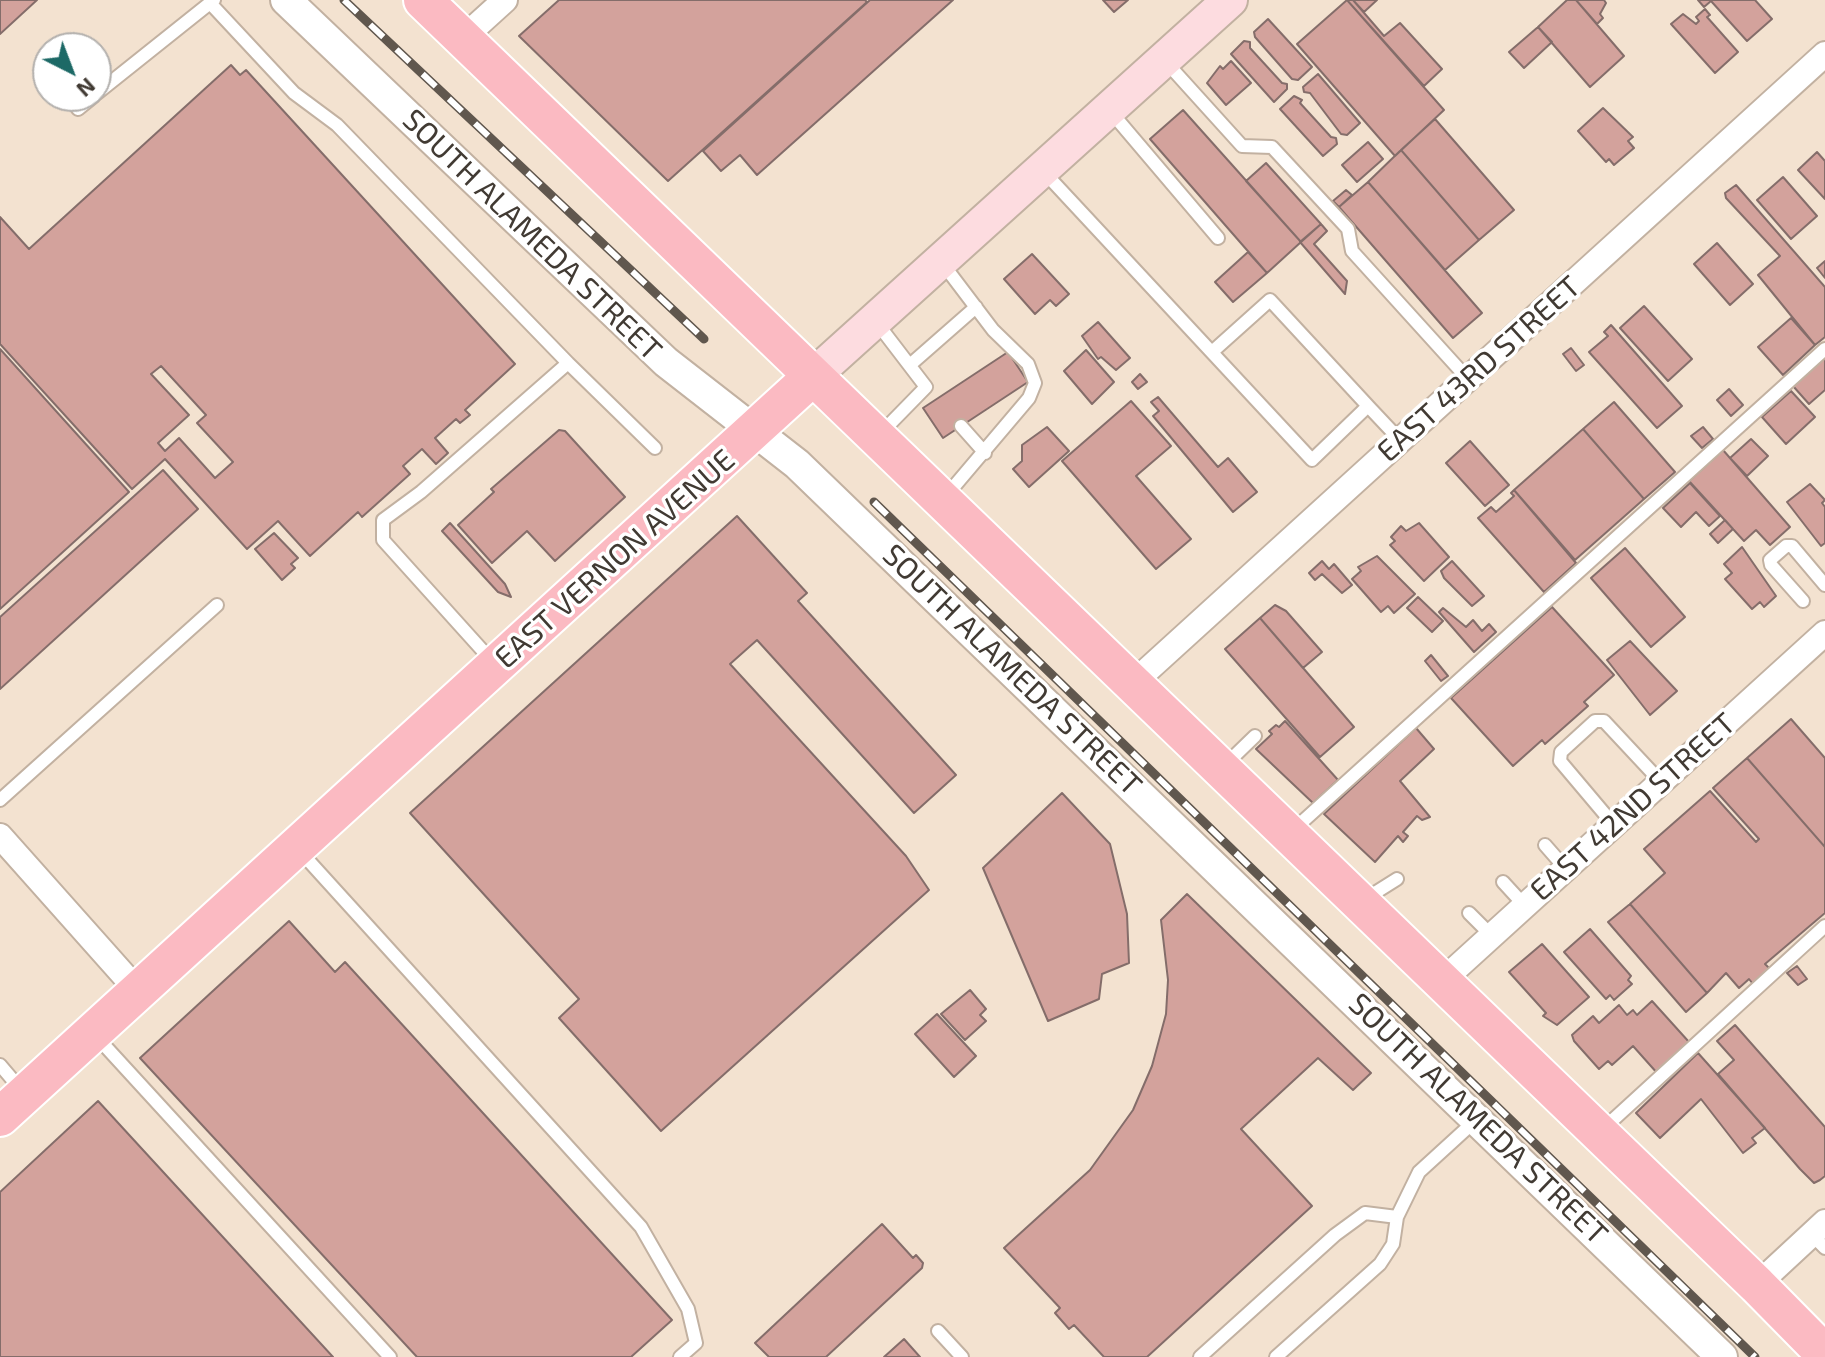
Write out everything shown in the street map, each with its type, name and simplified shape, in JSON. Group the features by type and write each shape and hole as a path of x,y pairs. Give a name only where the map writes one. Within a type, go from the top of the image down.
{"main road":[{"path":"423,0 1825,1354"},
{"name":"EAST VERNON AVENUE","path":"12,1106 1230,0"}],"street":[{"name":"SOUTH ALAMEDA STREET","path":"286,0 666,362 808,474 1722,1357"},
{"path":"462,39 505,0"},
{"name":"EAST 43RD STREET","path":"1132,684 1825,54"},
{"name":"EAST 42ND STREET","path":"1442,981 1825,633"},
{"path":"0,836 138,991"},
{"path":"1757,1285 1821,1235"}],"lane":[{"path":"112,81 212,2 294,93 337,125 655,448"},
{"path":"1164,60 1242,146 1272,147 1348,229 1352,251 1468,379"},
{"path":"1109,109 1218,238"},
{"path":"1042,169 1312,460 1368,406"},
{"path":"941,261 976,307 1028,364 1035,383 1029,398 985,453 941,500"},
{"path":"1212,352 1270,300 1400,440"},
{"path":"911,364 976,307"},
{"path":"874,321 937,398"},
{"path":"1289,834 1825,349"},
{"path":"497,666 383,540 383,520 421,492 568,363"},
{"path":"877,438 926,387"},
{"path":"961,426 985,453"},
{"path":"1803,601 1771,565 1770,560 1786,546 1792,546 1825,585"},
{"path":"0,800 217,605"},
{"path":"1614,825 1560,761 1561,752 1595,721 1604,721 1661,782"},
{"path":"1221,769 1255,736"},
{"path":"1545,845 1566,869"},
{"path":"297,848 641,1227 688,1309 696,1343 680,1357"},
{"path":"1360,903 1397,879"},
{"path":"1503,882 1525,906"},
{"path":"1469,913 1492,936"},
{"path":"1599,1133 1825,926"},
{"path":"93,1032 390,1357"},
{"path":"0,1065 12,1106"},
{"path":"1276,1357 1380,1264 1393,1244 1397,1217 1419,1172 1478,1118"},
{"path":"1200,1357 1335,1235 1365,1213 1397,1217"},
{"path":"938,1331 962,1357"}],"building":[{"path":"0,0 37,0 0,34"},
{"path":"559,0 867,2 668,181 519,36"},
{"path":"870,0 953,0 757,175 740,155 721,171 703,151"},
{"path":"1103,0 1128,0 1114,12"},
{"path":"1347,0 1444,110 1395,156 1297,44"},
{"path":"1347,0 1353,0 1384,36 1400,23 1442,69 1424,86"},
{"path":"1353,0 1377,0 1364,12"},
{"path":"1567,0 1576,0 1624,56 1590,87 1538,27"},
{"path":"1576,0 1604,0 1606,3 1600,14 1603,18 1597,24"},
{"path":"1698,0 1755,0 1772,19 1747,41 1711,1 1704,7"},
{"path":"1705,9 1710,15 1707,17 1738,52 1715,73 1671,24 1683,14 1696,24 1699,21 1696,17"},
{"path":"1268,19 1312,67 1298,80 1292,79 1255,37 1254,32"},
{"path":"1538,27 1552,42 1524,68 1509,52"},
{"path":"1244,41 1250,42 1250,48 1282,83 1287,84 1287,89 1274,102 1231,54"},
{"path":"1231,61 1251,83 1226,105 1207,83 1220,66 1223,69"},
{"path":"231,65 240,75 246,70 515,364 465,410 470,415 460,423 456,419 435,438 448,453 436,464 422,449 403,466 410,474 362,517 358,512 310,556 278,521 247,549 165,459 132,489 0,344 0,217 29,249","holes":["161,366 206,415 197,423 233,462 215,478 179,438 165,451 158,443 189,415 151,374"]},
{"path":"1318,74 1360,123 1347,135 1341,134 1310,93 1304,92 1303,87"},
{"path":"1294,96 1302,100 1300,103 1331,137 1336,138 1337,144 1323,156 1280,109"},
{"path":"1603,108 1633,137 1628,141 1634,148 1614,165 1609,159 1606,162 1578,131"},
{"path":"1183,110 1301,242 1267,273 1150,139"},
{"path":"1435,119 1514,210 1479,240 1401,150"},
{"path":"1368,142 1383,159 1357,182 1342,165"},
{"path":"1401,150 1479,240 1445,270 1368,182"},
{"path":"1817,152 1825,161 1825,199 1798,170"},
{"path":"1266,163 1321,224 1301,242 1246,181"},
{"path":"1783,177 1817,216 1791,239 1757,200"},
{"path":"1368,182 1482,313 1453,338 1339,207"},
{"path":"1736,185 1825,287 1825,337 1815,345 1758,275 1780,256 1726,198 1725,193"},
{"path":"1346,190 1352,195 1339,207 1333,201"},
{"path":"1321,224 1327,231 1314,244 1347,281 1345,294 1300,242"},
{"path":"1717,243 1753,284 1730,305 1694,264"},
{"path":"1248,252 1267,273 1233,302 1215,282"},
{"path":"1032,254 1069,294 1056,306 1050,300 1035,314 1004,279"},
{"path":"1825,261 1825,278 1817,268"},
{"path":"1644,306 1692,359 1668,381 1620,328"},
{"path":"1791,318 1815,345 1783,375 1758,347"},
{"path":"1098,322 1130,358 1116,370 1101,357 1098,359 1082,336"},
{"path":"1611,325 1682,406 1657,428 1589,352 1608,336 1604,332"},
{"path":"1571,348 1584,365 1576,371 1563,354"},
{"path":"0,349 129,492 0,609"},
{"path":"1086,350 1114,382 1092,404 1064,371"},
{"path":"1008,352 1028,382 943,438 923,408"},
{"path":"1825,356 1825,390 1809,404 1793,386"},
{"path":"1140,374 1147,382 1138,389 1132,382"},
{"path":"1729,389 1743,405 1731,416 1717,400"},
{"path":"1791,391 1815,417 1786,444 1762,417"},
{"path":"1158,397 1218,467 1228,458 1257,492 1233,512 1153,416 1159,411 1151,402"},
{"path":"1131,401 1171,446 1136,476 1191,539 1156,569 1062,461"},
{"path":"1614,402 1675,472 1644,499 1583,429"},
{"path":"1047,427 1069,451 1029,487 1013,469 1022,461 1022,445"},
{"path":"1703,427 1713,439 1702,448 1691,436"},
{"path":"1583,429 1644,499 1575,560 1514,490"},
{"path":"559,430 565,431 625,497 555,561 527,531 492,563 458,525 494,492 491,489"},
{"path":"1751,439 1768,456 1747,476 1730,458"},
{"path":"1470,441 1509,485 1485,506 1446,463"},
{"path":"1723,450 1790,527 1770,545 1756,530 1744,541 1689,481"},
{"path":"163,470 198,509 0,689 0,617"},
{"path":"1690,483 1720,516 1709,526 1696,512 1681,527 1663,508"},
{"path":"1810,484 1825,500 1822,503 1825,507 1825,543 1821,546 1787,502"},
{"path":"1514,490 1576,563 1544,592 1478,518 1491,507 1496,512 1514,496 1511,493"},
{"path":"737,516 807,593 798,601 956,775 914,813 757,640 730,664 906,856 929,890 661,1131 559,1018 579,999 410,813"},
{"path":"1725,520 1733,529 1718,543 1710,534"},
{"path":"450,523 505,584 511,597 498,592 442,531"},
{"path":"1419,523 1449,557 1424,581 1390,545 1395,541 1391,537 1401,526 1406,531"},
{"path":"274,533 298,558 291,564 295,568 282,580 255,549"},
{"path":"1742,547 1776,596 1764,607 1760,602 1752,609 1725,579 1732,573 1724,564"},
{"path":"1625,548 1685,617 1651,647 1591,578"},
{"path":"1377,556 1415,594 1394,613 1388,606 1381,612 1352,579 1361,571 1358,567"},
{"path":"1322,561 1329,569 1334,564 1352,585 1342,593 1322,574 1315,580 1309,573"},
{"path":"1452,561 1484,596 1472,606 1444,578 1441,571"},
{"path":"1418,597 1443,621 1432,632 1407,608"},
{"path":"1275,605 1286,611 1322,652 1303,668 1260,618"},
{"path":"1552,607 1614,675 1584,702 1588,706 1545,744 1542,740 1513,766 1451,698"},
{"path":"1443,608 1466,627 1473,620 1482,631 1489,624 1496,632 1474,652 1439,612"},
{"path":"1260,618 1354,727 1320,757 1225,649"},
{"path":"1630,641 1677,691 1650,715 1607,660"},
{"path":"1431,655 1448,676 1441,681 1425,661"},
{"path":"1791,719 1825,758 1825,847 1747,758"},
{"path":"1285,721 1338,780 1313,803 1256,749 1272,734 1269,731"},
{"path":"1416,728 1434,749 1400,781 1430,817 1422,820 1417,816 1403,832 1408,836 1403,842 1398,836 1375,862 1324,814"},
{"path":"1747,758 1825,847 1825,913 1765,964 1770,969 1753,984 1749,979 1739,988 1726,973 1707,993 1630,904 1665,873 1644,849 1710,791 1756,842 1759,839 1713,788"},
{"path":"1062,793 1110,844 1127,914 1129,963 1102,974 1099,999 1048,1021 983,868"},
{"path":"1187,894 1371,1073 1353,1090 1318,1058 1241,1129 1312,1206 1147,1357 1104,1357 1074,1325 1069,1329 1055,1313 1060,1308 1004,1248 1090,1170 1133,1110 1152,1066 1166,1014 1168,980 1161,920"},
{"path":"1630,904 1707,993 1686,1012 1608,922"},
{"path":"289,921 335,972 345,962 672,1320 631,1357 417,1357 140,1058"},
{"path":"1590,929 1631,976 1628,980 1632,984 1614,1000 1610,995 1606,999 1564,952"},
{"path":"1542,944 1589,997 1557,1025 1543,1016 1546,1013 1509,972"},
{"path":"1797,966 1807,979 1798,985 1787,973"},
{"path":"970,990 986,1009 980,1015 986,1021 965,1040 941,1014"},
{"path":"1652,1001 1689,1042 1658,1074 1633,1046 1612,1065 1608,1061 1599,1069 1574,1041 1572,1035 1593,1016 1599,1023 1619,1005 1627,1015 1633,1010 1637,1015"},
{"path":"937,1014 976,1056 954,1077 915,1034"},
{"path":"1735,1025 1825,1127 1825,1176 1820,1180 1814,1183 1800,1169 1718,1074 1734,1060 1717,1041"},
{"path":"1698,1053 1765,1128 1752,1138 1756,1143 1743,1153 1701,1099 1660,1138 1636,1113"},
{"path":"98,1101 333,1357 0,1357 0,1192"},
{"path":"882,1224 913,1258 916,1255 923,1263 922,1268 826,1357 769,1357 755,1343"},
{"path":"904,1339 920,1357 884,1357"}],"railway":[{"path":"344,0 704,339"},
{"path":"874,502 1755,1357"}]}
